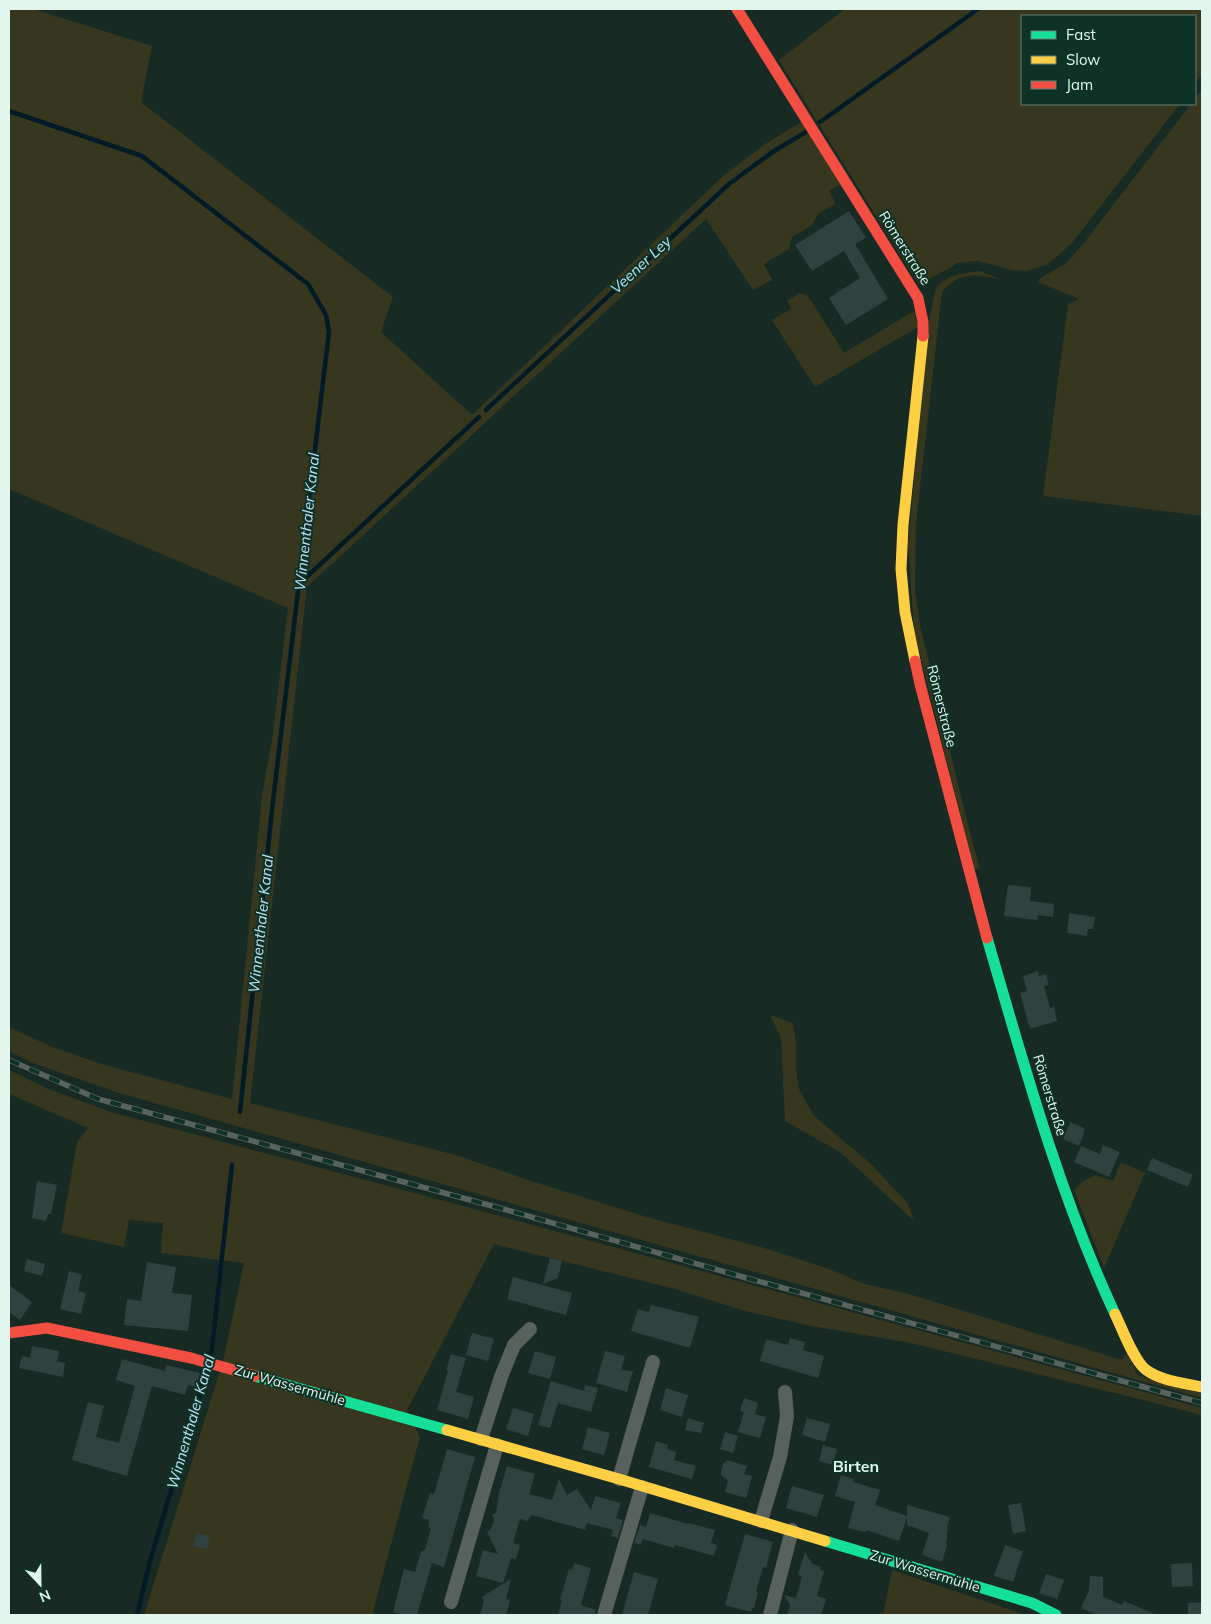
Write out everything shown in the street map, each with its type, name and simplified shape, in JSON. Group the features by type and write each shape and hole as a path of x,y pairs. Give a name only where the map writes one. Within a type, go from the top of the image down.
{"street":[{"name":"Römerstraße","path":"737,9 918,298 923,322 922,342 905,499 901,569 905,612 920,684 985,930 1016,1036 1064,1189 1101,1282 1134,1354 1145,1369 1163,1378 1202,1386"},
{"name":"Zur Wassermühle","path":"9,1333 47,1328 217,1365 481,1439 792,1530 1032,1603 1056,1615"},
{"path":"481,1439 501,1377 514,1345 530,1329"},
{"path":"619,1480 653,1362"},
{"path":"760,1521 780,1457 787,1416 785,1392"},
{"path":"451,1602 497,1445"},
{"path":"604,1615 642,1486"},
{"path":"770,1615 792,1530"}],"green space":[{"path":"9,9 33,9 152,46 141,102 393,297 381,332 472,415 723,176 765,144 803,121 841,184 829,191 836,204 819,213 811,226 792,237 789,249 764,264 772,280 753,290 706,219 307,587 250,1103 456,1155 528,1180 650,1218 761,1247 829,1269 865,1284 909,1294 1122,1360 1127,1353 1137,1375 1202,1392 1202,1398 119,1093 33,1063 9,1051 9,1027 50,1046 98,1063 232,1099 262,795 272,740 288,608 9,489"},
{"path":"845,9 1202,9 1202,74 1196,83 1196,15 1021,15 1021,105 1179,105 1072,243 1047,265 1027,271 1012,270 977,261 958,263 919,285 779,60"},
{"path":"1202,89 1202,516 1043,496 1068,304 1079,299 1038,282 1041,278 1066,263 1083,244 1190,105 1196,105 1196,97"},
{"path":"980,271 1002,280 985,276 962,277 955,280 942,292 916,523 915,592 920,625 980,869 974,869 914,630 908,544 929,321 935,292 944,280 950,277"},
{"path":"800,293 808,296 844,353 914,311 918,327 815,387 772,320 791,309 787,301"},
{"path":"770,1015 793,1023 798,1087 814,1116 871,1164 908,1204 914,1221 840,1152 785,1121 781,1038"},
{"path":"9,1070 46,1088 111,1112 1141,1391 1202,1408 1202,1415 911,1343 811,1326 745,1311 675,1289 494,1244 407,1410 420,1437 372,1615 144,1615 223,1361 244,1263 161,1253 163,1223 129,1220 124,1247 61,1233 77,1142 88,1128 9,1094"},
{"path":"1121,1162 1145,1173 1104,1268 1074,1190 1083,1181 1095,1175 1113,1181"},
{"path":"892,1570 1026,1615 883,1615"}],"building":[{"path":"849,211 866,238 855,244 888,299 846,325 829,298 860,278 844,251 812,271 795,245"},
{"path":"1008,885 1031,887 1030,901 1054,904 1053,917 1038,915 1037,920 1004,916"},
{"path":"1069,913 1095,917 1093,929 1088,929 1087,936 1067,933"},
{"path":"1038,971 1039,976 1046,974 1049,985 1044,986 1050,1008 1054,1007 1057,1021 1030,1029 1020,993 1027,991 1023,976"},
{"path":"1070,1122 1084,1128 1079,1146 1063,1139"},
{"path":"1103,1145 1120,1152 1109,1177 1074,1162 1081,1146 1100,1154"},
{"path":"1152,1158 1193,1175 1188,1187 1147,1170"},
{"path":"37,1181 57,1185 51,1214 48,1214 46,1221 32,1218"},
{"path":"550,1258 562,1261 558,1278 543,1284"},
{"path":"27,1259 45,1264 42,1276 24,1271"},
{"path":"147,1262 176,1267 172,1293 192,1295 188,1331 124,1325 127,1299 141,1301"},
{"path":"69,1271 82,1275 78,1291 86,1293 81,1314 60,1309"},
{"path":"513,1277 572,1293 566,1315 507,1299"},
{"path":"9,1285 32,1302 20,1320 9,1312"},
{"path":"651,1305 699,1317 690,1348 631,1331 638,1309 649,1312"},
{"path":"472,1333 494,1339 488,1361 466,1355"},
{"path":"790,1338 805,1342 803,1350 824,1356 818,1378 760,1361 766,1339 788,1345"},
{"path":"32,1346 59,1351 57,1361 65,1363 63,1377 19,1368 22,1356 30,1358"},
{"path":"535,1351 556,1357 550,1379 528,1373"},
{"path":"605,1351 625,1356 621,1370 633,1371 627,1392 596,1383"},
{"path":"451,1354 466,1358 456,1392 474,1397 468,1419 437,1410"},
{"path":"122,1359 165,1371 166,1365 200,1373 196,1387 188,1385 185,1395 152,1386 127,1476 72,1460 88,1402 104,1406 96,1437 119,1443 135,1386 116,1380"},
{"path":"551,1381 584,1391 585,1385 598,1388 591,1412 558,1403 550,1428 538,1425"},
{"path":"666,1388 688,1395 682,1417 660,1410"},
{"path":"744,1398 758,1403 755,1414 766,1417 760,1438 738,1432 744,1412 740,1411"},
{"path":"513,1408 534,1414 528,1436 506,1429"},
{"path":"688,1418 704,1423 701,1433 685,1430"},
{"path":"807,1418 830,1424 825,1442 802,1435"},
{"path":"588,1427 610,1433 604,1455 582,1449"},
{"path":"725,1432 738,1436 733,1453 720,1449"},
{"path":"656,1441 668,1445 667,1449 676,1452 674,1460 696,1466 692,1479 649,1467"},
{"path":"823,1445 837,1449 833,1465 819,1461"},
{"path":"447,1449 475,1457 444,1567 432,1563 417,1615 404,1615 393,1612 404,1569 415,1572 421,1552 425,1550 431,1528 428,1527 429,1520 422,1518 430,1493 434,1494"},
{"path":"727,1460 747,1466 744,1474 752,1476 746,1498 725,1492 728,1480 721,1475 721,1471 723,1464"},
{"path":"507,1466 535,1474 529,1494 552,1500 559,1479 567,1495 577,1489 591,1510 595,1496 621,1503 616,1518 623,1520 618,1538 611,1536 613,1530 587,1523 585,1530 532,1515 527,1521 520,1519 513,1543 520,1545 516,1559 511,1558 503,1583 476,1576 483,1550 498,1554 487,1532 491,1529 494,1520 492,1515 496,1513 499,1493"},
{"path":"841,1475 854,1479 853,1482 880,1490 875,1505 907,1516 907,1505 950,1517 947,1527 947,1545 942,1562 922,1555 929,1533 907,1525 907,1517 899,1541 866,1530 865,1532 848,1528 855,1502 835,1496"},
{"path":"792,1486 824,1495 817,1517 786,1508"},
{"path":"1021,1503 1026,1531 1013,1534 1008,1505"},
{"path":"650,1513 715,1530 711,1543 717,1545 714,1556 675,1545 674,1548 643,1539 641,1545 634,1543 640,1525 646,1527"},
{"path":"197,1533 210,1536 207,1549 193,1546"},
{"path":"745,1534 773,1542 766,1568 763,1567 756,1591 758,1592 754,1608 752,1608 751,1612 725,1605"},
{"path":"1005,1545 1023,1551 1013,1582 994,1576"},
{"path":"805,1552 812,1564 821,1567 820,1570 824,1571 817,1596 826,1599 821,1615 787,1615 790,1605 784,1595 796,1598 802,1576 798,1575"},
{"path":"574,1563 591,1568 581,1605 596,1610 595,1615 558,1615 562,1600 560,1600 569,1569 572,1570"},
{"path":"1192,1563 1193,1586 1172,1587 1171,1564"},
{"path":"634,1572 658,1579 648,1615 622,1615"},
{"path":"1046,1574 1064,1580 1057,1599 1039,1593"},
{"path":"1090,1576 1103,1577 1103,1597 1122,1605 1124,1601 1157,1615 1097,1615 1081,1608 1089,1590"},
{"path":"511,1579 506,1599 510,1600 506,1615 480,1615 484,1601 482,1597"},
{"path":"1202,1602 1202,1615 1188,1615 1188,1603"}],"waterway":[{"name":"Veener Ley","path":"820,122 978,9"},
{"name":"Winnenthaler Kanal","path":"9,111 142,156 308,284 326,315 329,332 273,801 240,1112"},
{"name":"Veener Ley","path":"486,410 729,184 774,151 806,132"},
{"name":"Veener Ley","path":"299,584 479,417"},
{"name":"Winnenthaler Kanal","path":"211,1357 232,1165"},
{"name":"Winnenthaler Kanal","path":"137,1615 150,1561 208,1367"}],"railway":[{"path":"9,1060 98,1099 507,1210 1202,1403"}],"traffic: fast":[{"path":"987,938 1044,1129 1095,1269 1115,1314"},
{"path":"255,1376 447,1430"},
{"path":"825,1541 1032,1603 1056,1615"}],"traffic: slow":[{"path":"915,661 905,612 901,569 903,525 923,336"},
{"path":"1115,1314 1132,1351 1145,1369 1165,1379 1202,1387"},
{"path":"447,1430 825,1541"}],"traffic: jam":[{"path":"737,9 918,298 923,322 923,336"},
{"path":"915,661 987,938"},
{"path":"9,1333 47,1328 191,1358 255,1376"}],"district":[{"name":"Birten","path":"856,1466"}]}
